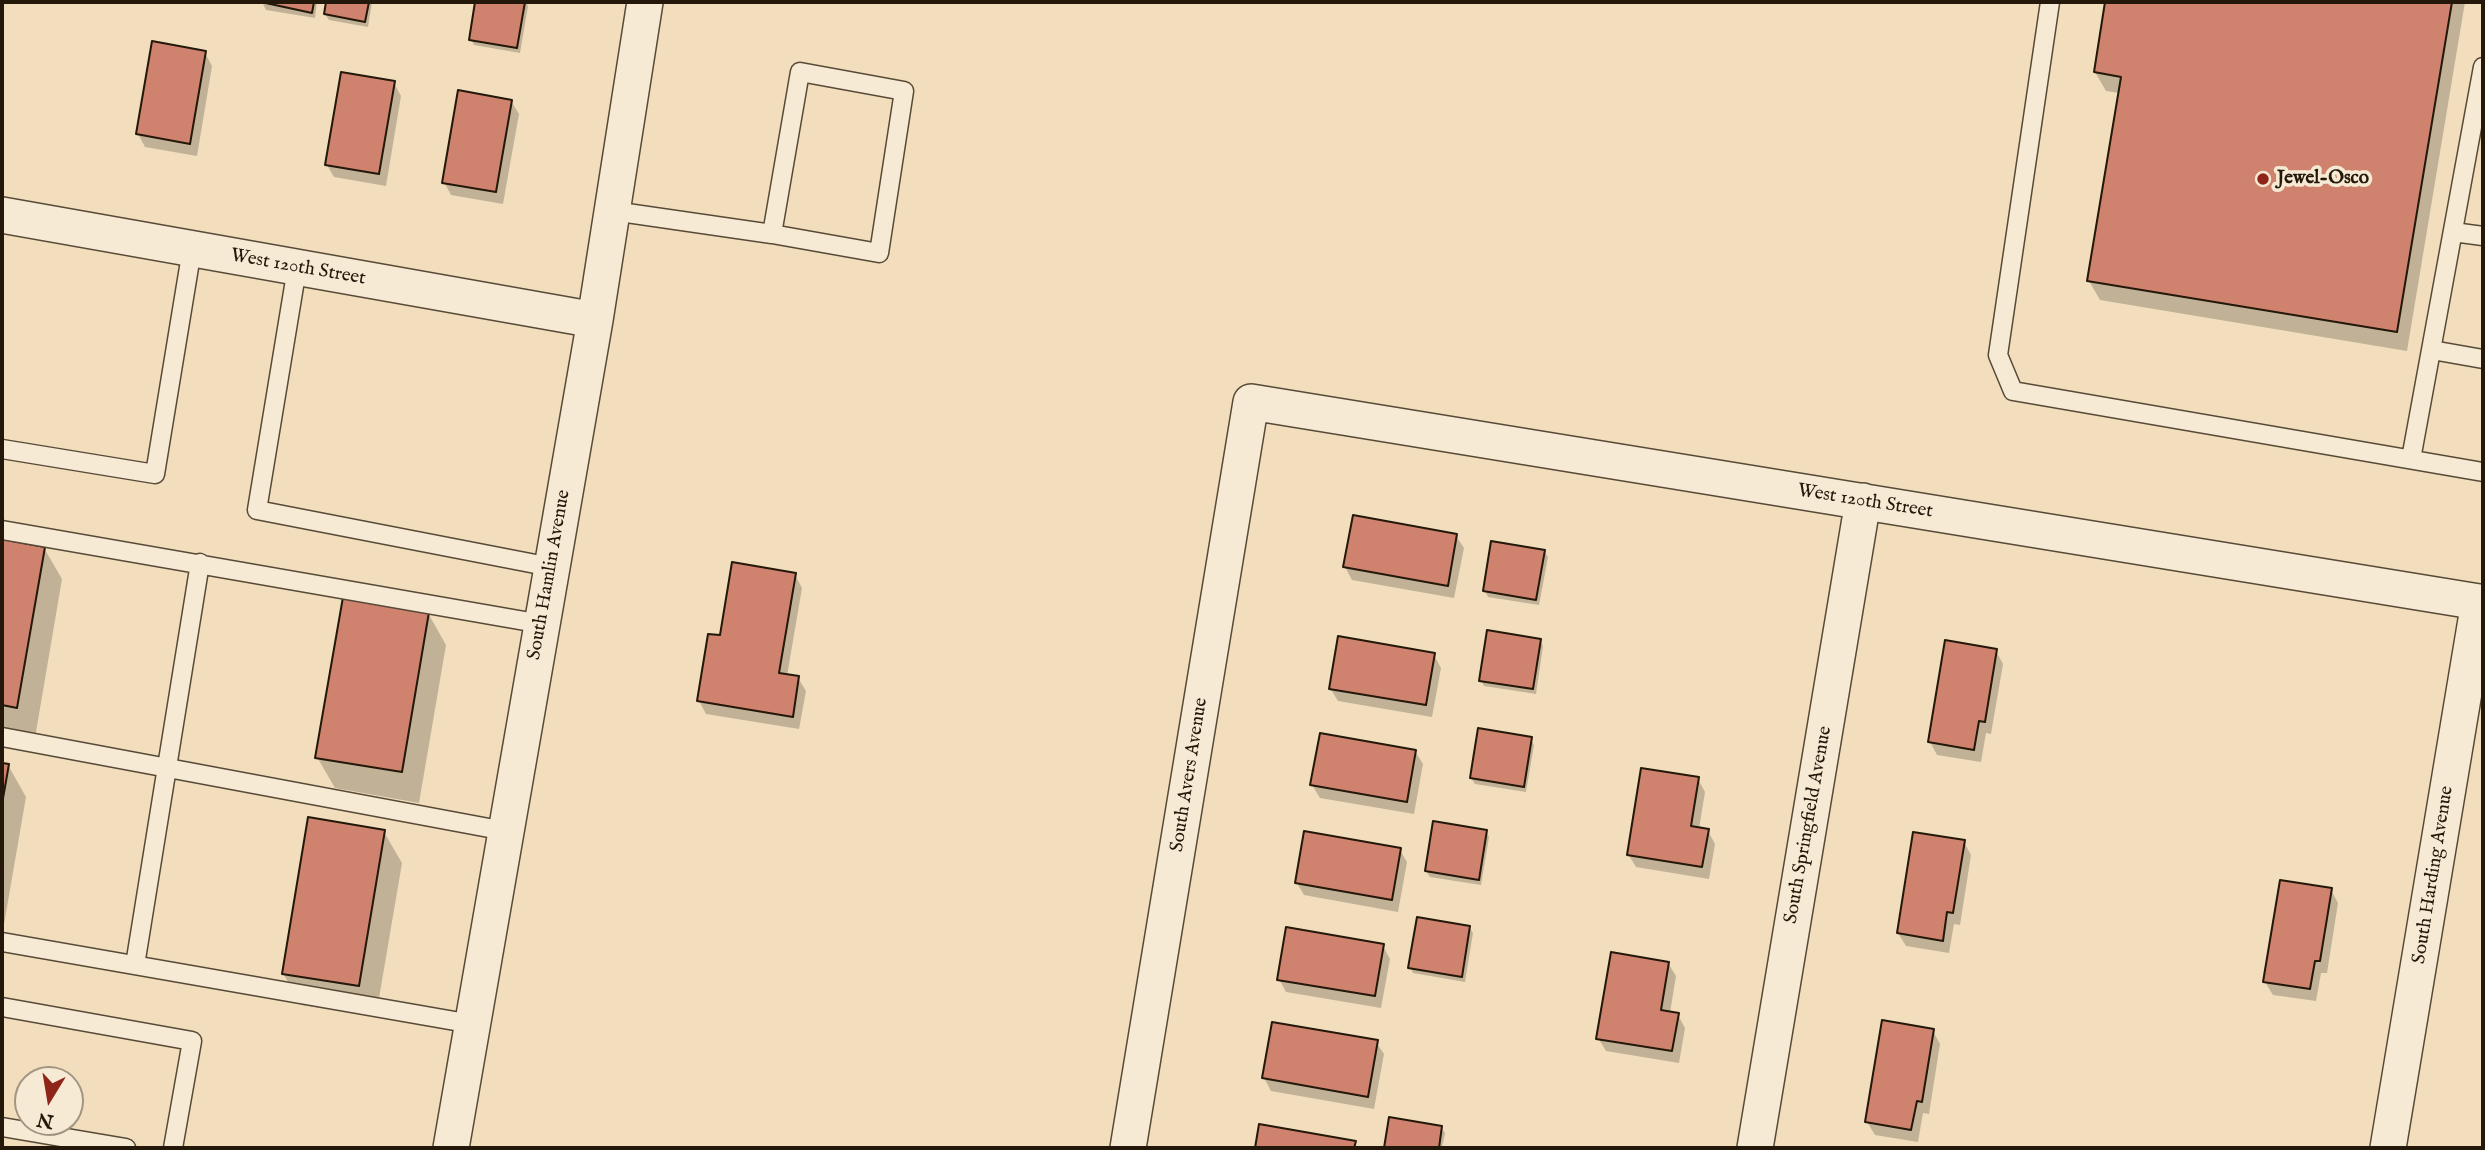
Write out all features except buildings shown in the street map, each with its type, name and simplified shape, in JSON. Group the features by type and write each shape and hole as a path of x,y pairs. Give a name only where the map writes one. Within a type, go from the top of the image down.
{"street":[{"name":"South Hamlin Avenue","path":"451,1148 595,320 645,2"},
{"name":"West 120th Street","path":"2,215 595,320"},
{"name":"West 120th Street","path":"1251,402 2479,602"},
{"name":"South Avers Avenue","path":"1128,1148 1251,402"},
{"name":"South Springfield Avenue","path":"1755,1148 1863,501"},
{"name":"South Harding Avenue","path":"2388,1148 2479,602"}],"lane":[{"path":"2050,2 1998,355 2013,391 2483,472"},
{"path":"2412,460 2453,232 2479,113 2483,67"},
{"path":"613,211 879,253 904,91 800,72 772,234"},
{"path":"2453,232 2483,236"},
{"path":"2,449 155,474 192,249"},
{"path":"297,268 257,510 551,568"},
{"path":"2432,350 2483,359"},
{"path":"2,530 542,624"},
{"path":"135,965 200,563"},
{"path":"2,737 505,831"},
{"path":"2,942 472,1024"},
{"path":"2,1007 192,1041 173,1148"},
{"path":"2,1127 126,1148"}],"place":[{"name":"Jewel-Osco","path":"2263,179"}]}
